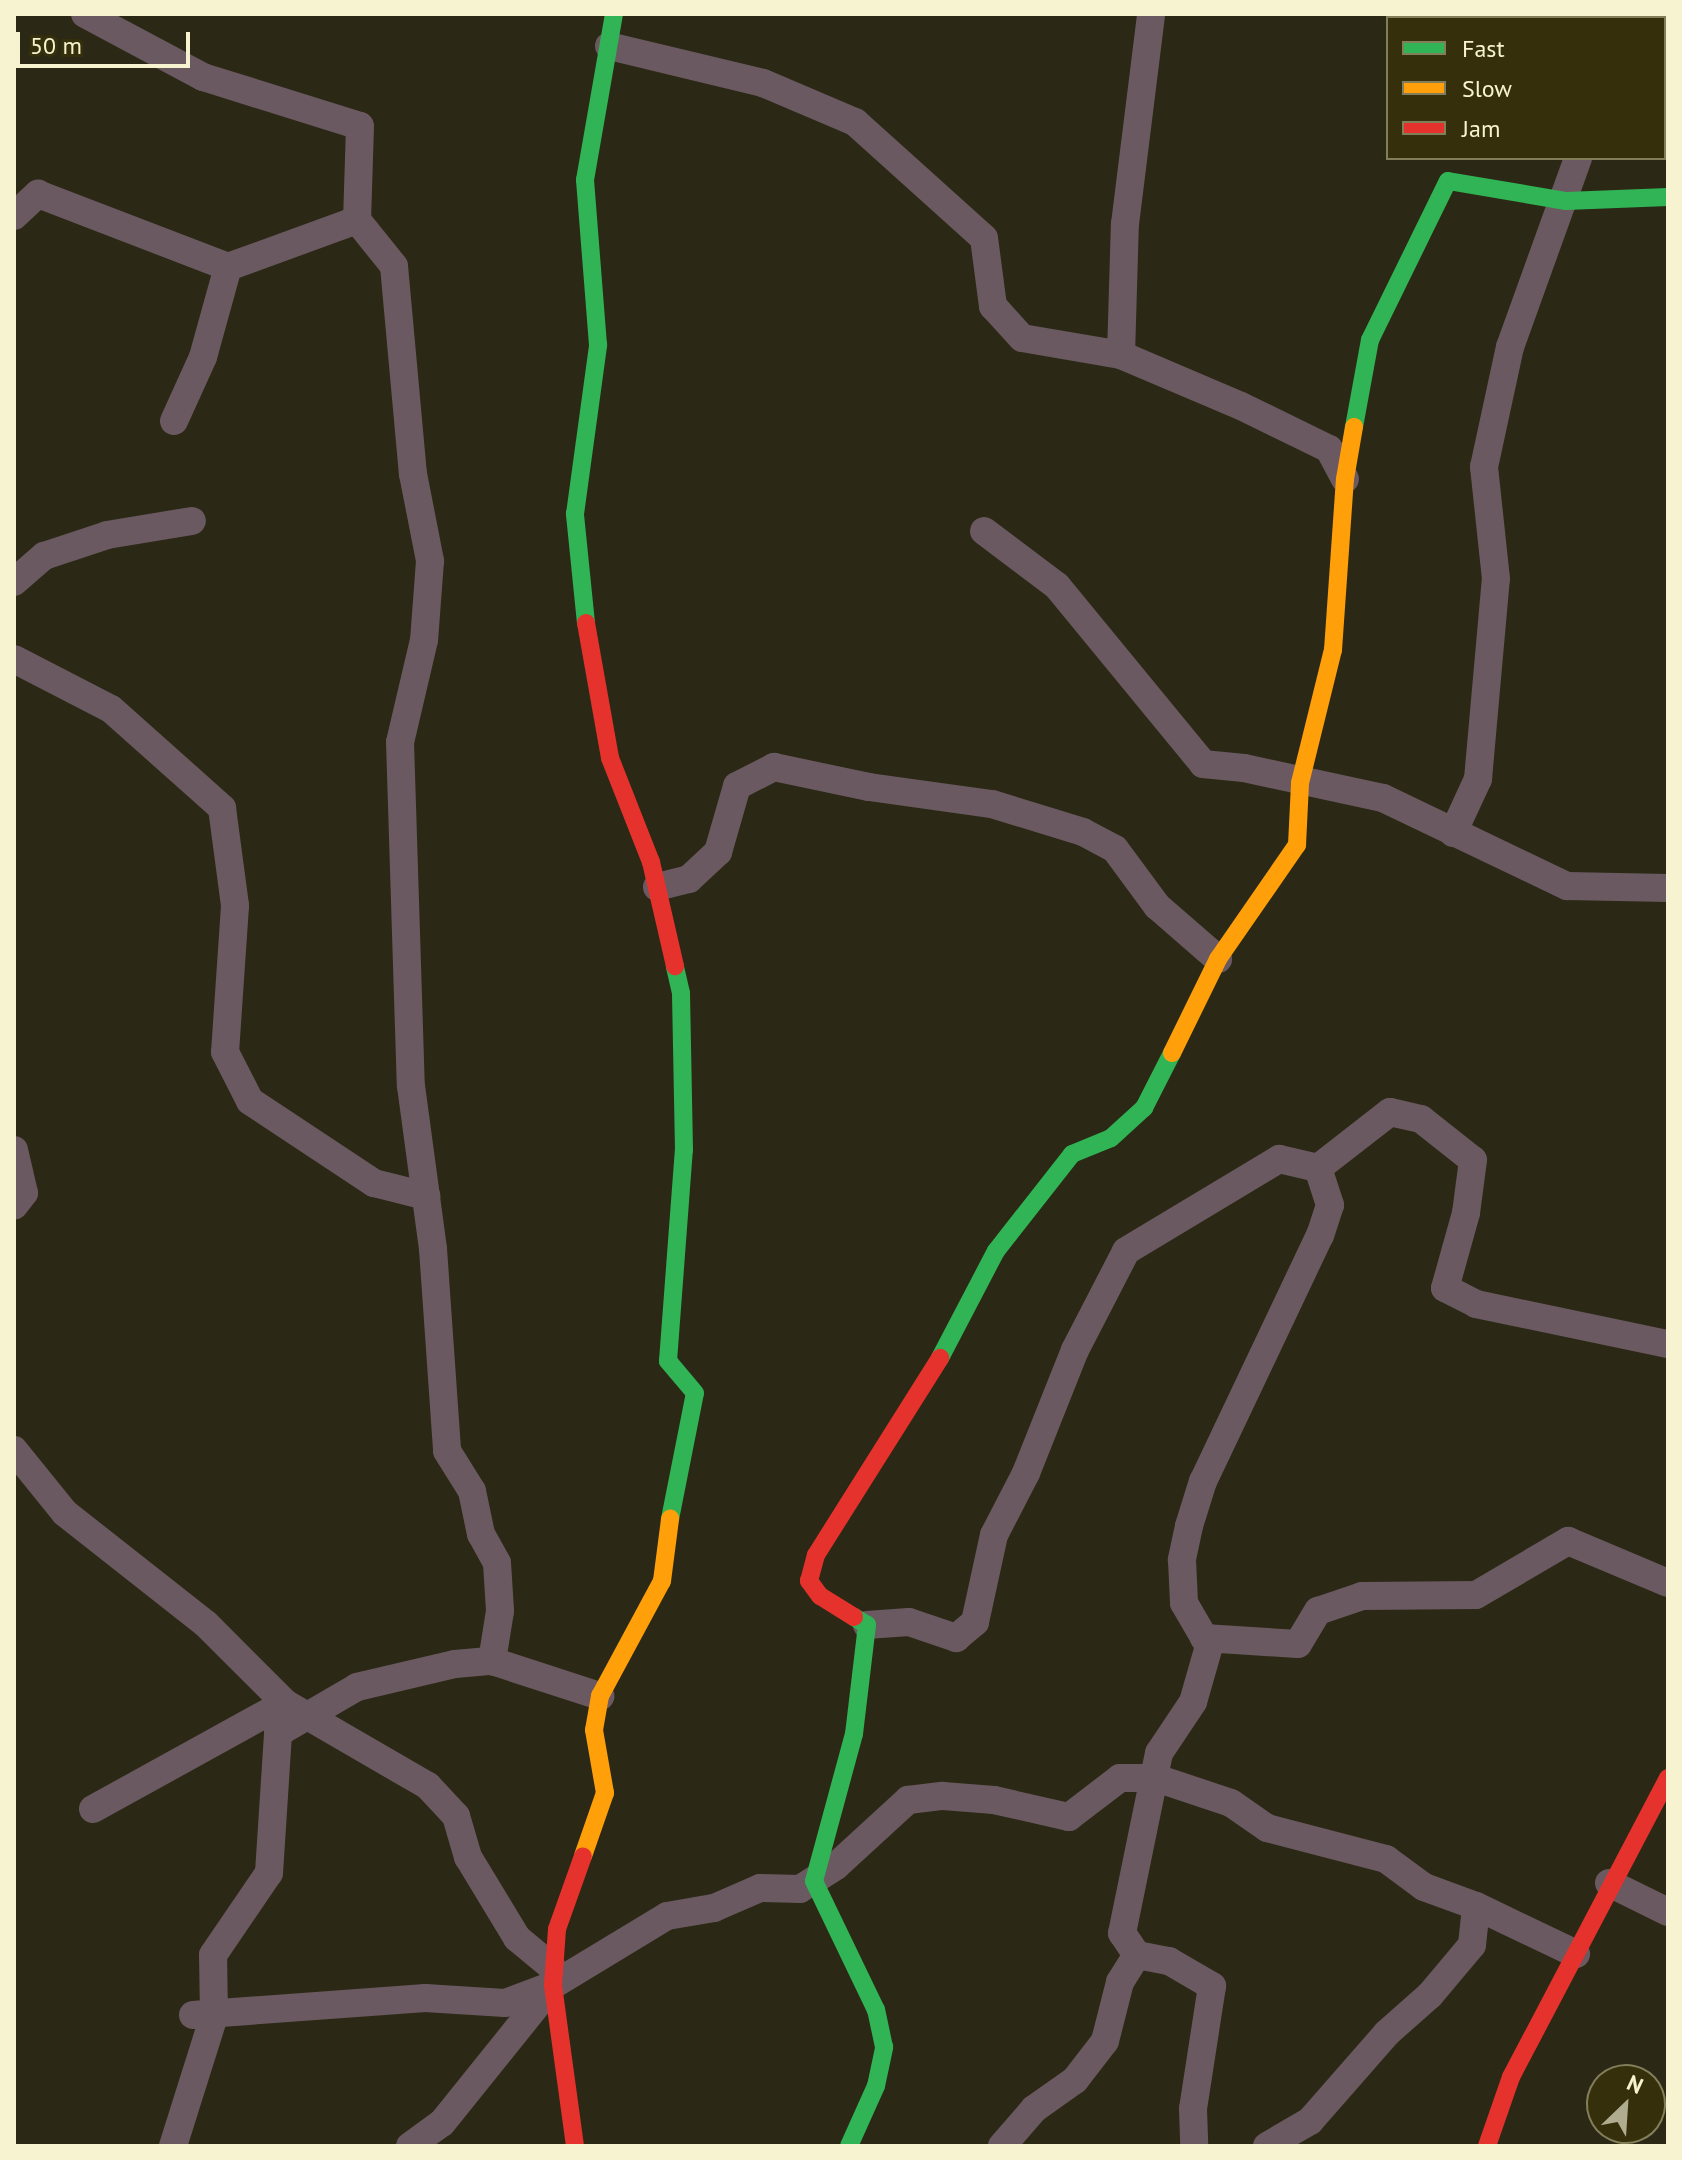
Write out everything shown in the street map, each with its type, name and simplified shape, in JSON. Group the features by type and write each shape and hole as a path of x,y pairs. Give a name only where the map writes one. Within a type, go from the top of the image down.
{"street":[{"path":"85,14 203,77 360,126 357,220 394,266 413,474 430,561 424,640 400,742 411,1086 426,1196 447,1451 472,1491 481,1534 497,1563 500,1611 492,1661"},
{"path":"575,2146 553,1976 557,1929 605,1793 594,1730 600,1696 662,1581 674,1484 695,1393 668,1361 684,1150 681,993 657,887 610,758 589,647 575,514 598,345 585,180 614,14"},
{"path":"1121,355 1125,224 1151,14"},
{"path":"609,46 763,83 855,122 984,238 993,306 1022,338 1121,355 1329,449 1345,479"},
{"path":"1453,833 1478,779 1496,579 1484,467 1510,347 1566,201 1577,160"},
{"path":"1318,1168 1279,1159 1126,1251 1075,1350 1026,1473 994,1535 975,1622 956,1638 909,1622 867,1625 820,1596 809,1581 816,1555 919,1398 996,1251 1072,1154 1111,1138 1144,1108 1218,959 1297,845 1300,783 1333,650 1345,479 1370,340 1448,181 1566,201 1668,197"},
{"path":"14,216 38,194 228,267 357,220"},
{"path":"174,421 203,357 228,267"},
{"path":"14,582 44,556 107,535 192,521"},
{"path":"984,531 1057,586 1203,764 1244,768 1300,783 1383,798 1567,886 1668,888"},
{"path":"14,659 111,709 222,808 235,906 225,1052 250,1101 374,1183 426,1196"},
{"path":"657,887 689,879 718,852 737,786 774,767 869,787 992,804 1083,832 1115,849 1157,906 1218,959"},
{"path":"1318,1168 1390,1112 1421,1119 1473,1160 1466,1213 1445,1288 1476,1304 1668,1344"},
{"path":"14,1150 24,1193 14,1206"},
{"path":"1194,2146 1193,2109 1212,1986 1169,1961 1137,1955 1122,1933 1159,1753 1193,1702 1209,1646 1184,1603 1182,1560 1189,1526 1203,1481 1320,1235 1330,1205 1318,1168"},
{"path":"14,1450 65,1513 206,1624 285,1703 308,1720 428,1786 456,1816 468,1857 517,1938 553,1976"},
{"path":"1204,1638 1298,1644 1318,1611 1362,1596 1476,1595 1568,1541 1668,1583"},
{"path":"849,2146 876,2086 884,2047 876,2010 814,1881 854,1734 867,1625"},
{"path":"173,2146 204,2016 213,1955 269,1873 278,1733 308,1720 357,1687 492,1661 600,1696"},
{"path":"93,1809 285,1703"},
{"path":"204,2016 425,1998 505,2003 667,1916 714,1908 760,1888 800,1889 814,1881 908,1800 943,1796 994,1800 1069,1817 1120,1778 1156,1778 1231,1803 1267,1828 1386,1859 1424,1887 1476,1906 1576,1954"},
{"path":"1487,2146 1511,2077 1576,1954 1609,1883 1665,1793"},
{"path":"1609,1883 1668,1912"},
{"path":"1267,2146 1310,2121 1387,2033 1430,1995 1472,1945 1476,1906"},
{"path":"1002,2146 1034,2109 1075,2080 1105,2041 1120,1982 1137,1955"},
{"path":"410,2146 442,2123 553,1976"}],"traffic: fast":[{"path":"586,623 575,514 598,345 585,180 614,14"},
{"path":"1354,427 1370,340 1448,181 1566,201 1668,197"},
{"path":"670,1519 695,1393 668,1361 684,1150 681,993 675,966"},
{"path":"940,1358 996,1251 1072,1154 1111,1138 1144,1108 1172,1053"},
{"path":"849,2146 876,2086 884,2047 876,2010 814,1881 854,1734 867,1625 854,1617"}],"traffic: slow":[{"path":"1172,1053 1218,959 1297,845 1300,783 1333,650 1345,479 1354,427"},
{"path":"583,1856 605,1793 594,1730 600,1696 662,1581 670,1519"}],"traffic: jam":[{"path":"586,623 610,758 651,862 675,966"},
{"path":"854,1617 820,1596 809,1581 816,1555 940,1358"},
{"path":"1487,2146 1511,2077 1668,1778"},
{"path":"575,2146 553,1985 557,1929 583,1856"}]}
